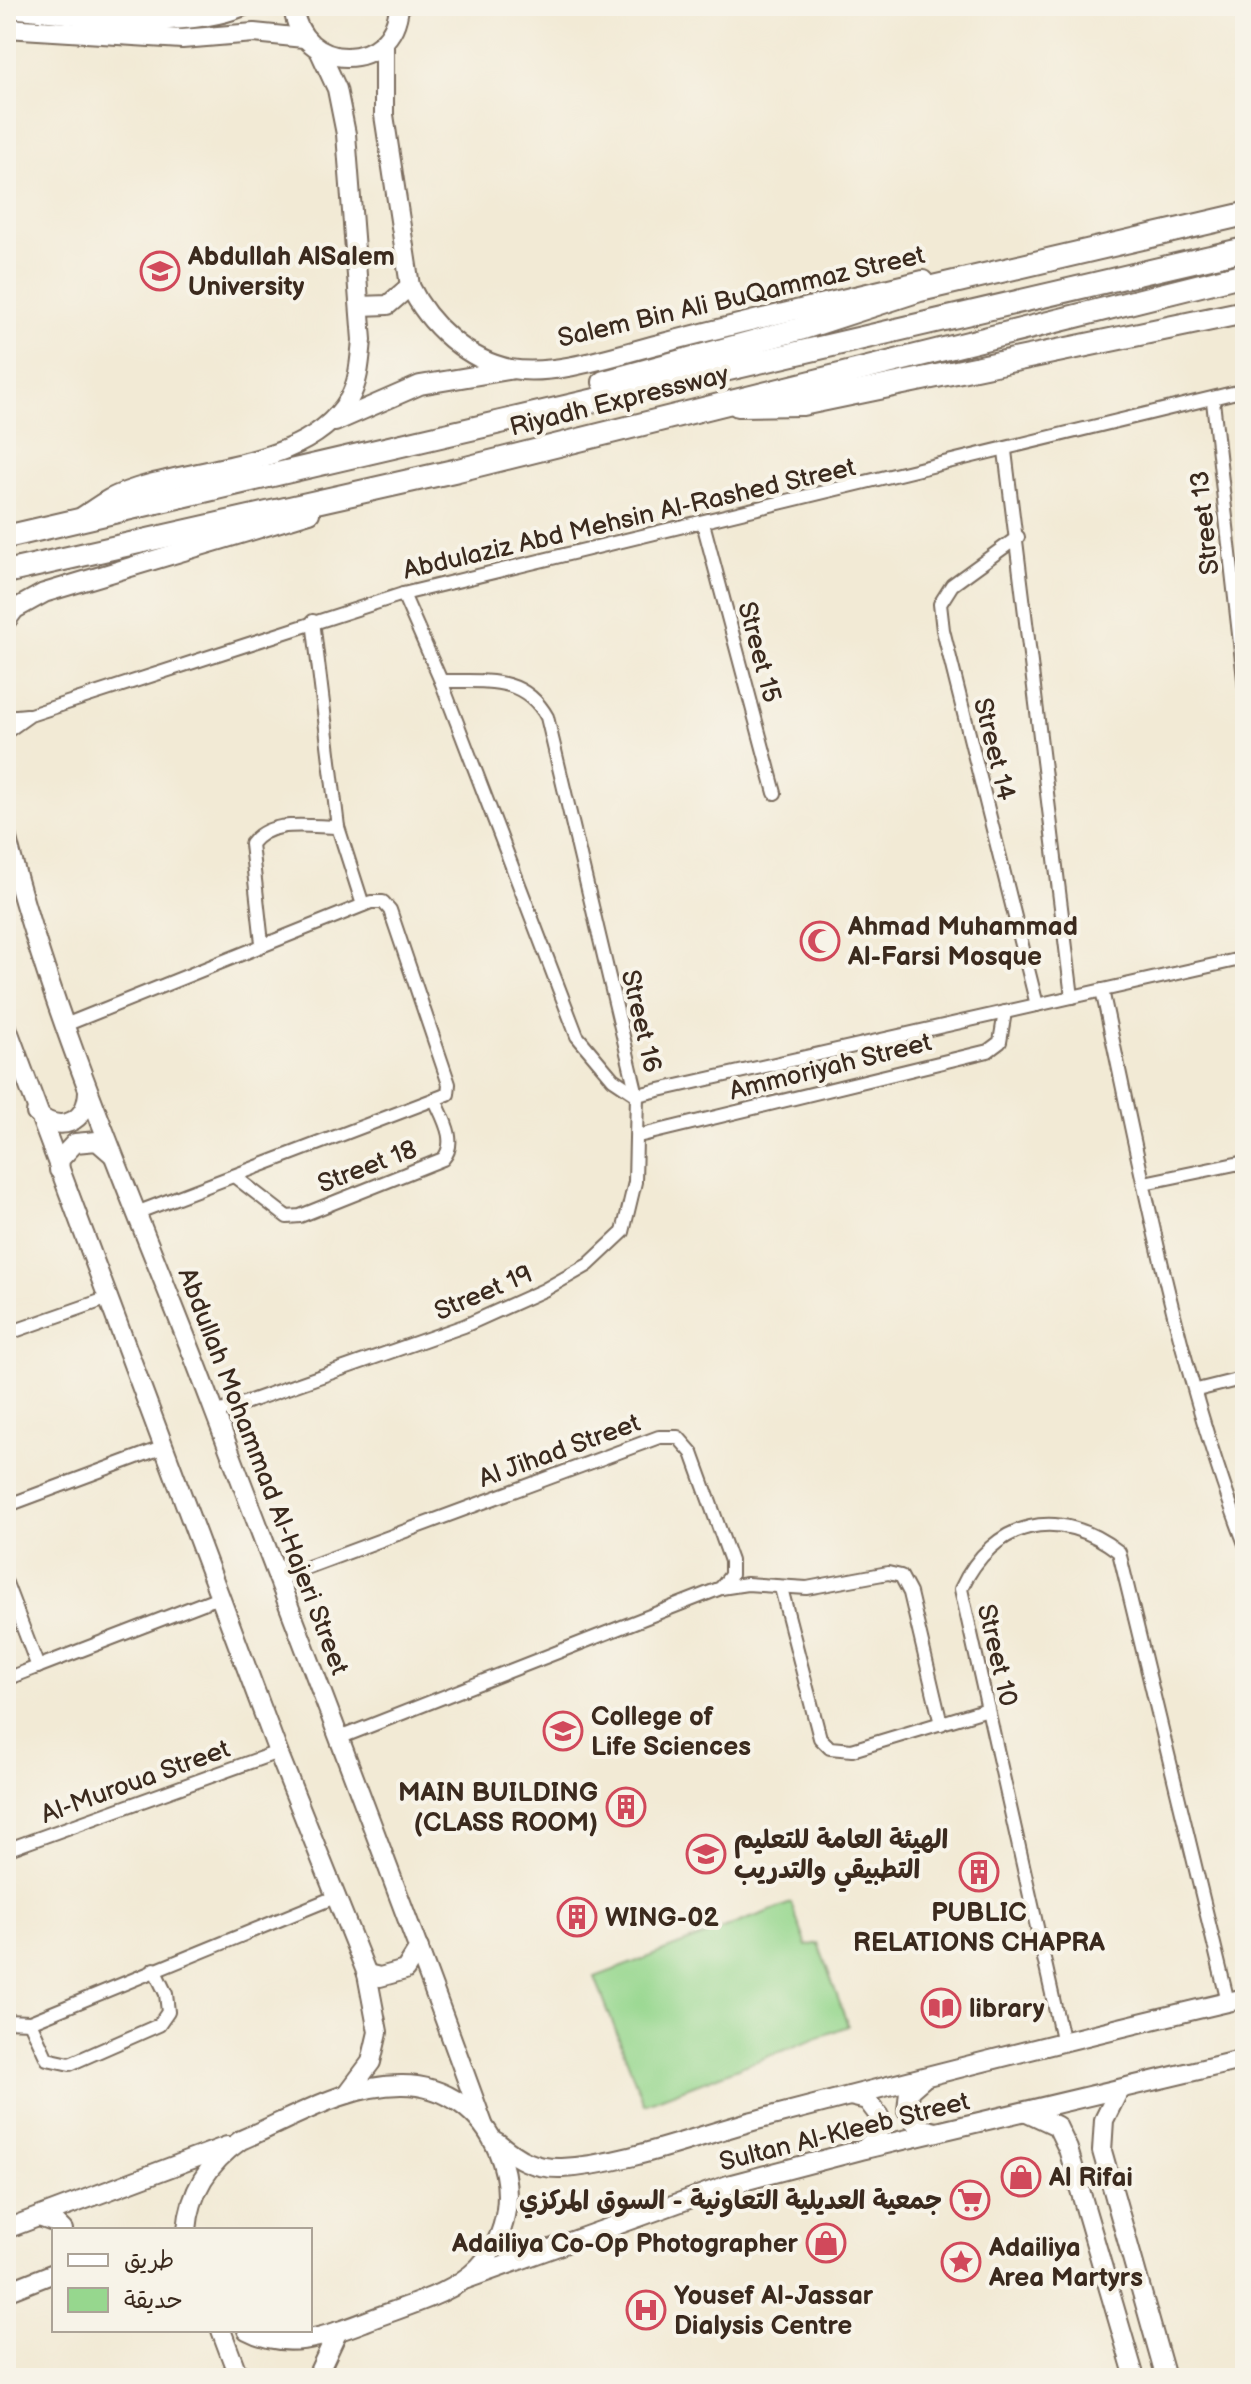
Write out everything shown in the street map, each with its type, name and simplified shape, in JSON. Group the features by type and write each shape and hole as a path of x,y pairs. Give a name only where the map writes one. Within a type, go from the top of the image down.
{"highway":[{"path":"500,421 529,403 555,394 800,329 920,290 1075,251 1245,214"},
{"name":"Riyadh Expressway","path":"6,537 1245,249"},
{"name":"Riyadh Expressway","path":"6,572 458,470 1245,274"},
{"path":"717,404 772,407 802,404 1245,314"}],"main road":[{"path":"6,8 189,21 221,15 244,6"},
{"path":"293,6 337,89 346,134 362,340 350,398 329,425"},
{"path":"6,28 182,39 254,33 312,44 353,57 384,42 395,26 399,6"},
{"name":"Salem Bin Ali BuQammaz Street","path":"384,42 384,115 410,286 420,308 438,327 483,360 512,369 572,365 963,270 1075,251"},
{"path":"360,306 388,305 410,286"},
{"path":"79,519 111,498 263,456 297,443 329,425 420,385 512,369"},
{"path":"6,621 15,609 44,593 458,470"},
{"name":"Abdullah Mohammad Al-Hajeri Street","path":"6,835 88,1089 216,1413 483,2124"},
{"path":"6,1025 36,1113 219,1597 367,1974 378,2032 371,2062 347,2094"},
{"path":"36,1113 45,1121 68,1124 80,1117 87,1104 88,1089"},
{"path":"59,1170 66,1150 85,1140 97,1141 113,1156"},
{"path":"367,1974 393,1976 414,1960 419,1948"},
{"name":"Sultan Al-Kleeb Street","path":"494,2140 521,2161 564,2168 607,2161 847,2096 1237,2000"},
{"name":"Sultan Al-Kleeb Street","path":"254,2332 284,2341 312,2340 464,2280 728,2185 861,2150 1118,2092 1245,2059"},
{"path":"925,2078 909,2091 907,2111 919,2128 939,2132"},
{"path":"6,2229 241,2140 347,2094 385,2086 422,2087 456,2100 483,2124 494,2140 507,2177 505,2216 490,2252 464,2280"},
{"path":"1118,2092 1104,2120 1102,2151 1166,2378"},
{"path":"847,2096 867,2100 879,2116 877,2137 861,2150"},
{"path":"1027,2112 1057,2126 1076,2174 1135,2378"},
{"path":"187,2228 189,2210 203,2177 213,2163 241,2140"},
{"path":"1076,2174 1088,2164 1106,2166"},
{"path":"39,2217 61,2228"},
{"path":"6,2292 52,2274"},
{"path":"316,2378 338,2331"},
{"path":"222,2332 239,2378"}],"street":[{"name":"Abdulaziz Abd Mehsin Al-Rashed Street","path":"6,717 30,715 403,594 1213,401 1245,390"},
{"name":"Street 13","path":"1213,401 1245,688"},
{"name":"Street 14","path":"1005,451 1018,537 1072,997"},
{"name":"Street 15","path":"703,523 775,793"},
{"name":"Street 14","path":"1018,537 952,585 940,604 943,630 1037,1005"},
{"name":"Street 16","path":"403,594 441,681 577,1036 613,1079 637,1095"},
{"path":"313,621 338,827 363,905"},
{"name":"Street 16","path":"441,681 516,685 536,698 547,717 637,1095"},
{"name":"Abdulaziz Abd Mehsin Al-Rashed Street","path":"6,732 30,715"},
{"path":"262,943 251,844 258,834 272,827 338,827"},
{"path":"65,1025 262,943 363,905 383,902 390,910 449,1084 448,1094 435,1100"},
{"name":"Ammoriyah Street","path":"637,1095 1245,958"},
{"path":"1102,990 1144,1183 1197,1390 1222,1484 1245,1544"},
{"name":"Ammoriyah Street","path":"638,1136 988,1051 1000,1042 1005,1012"},
{"name":"Street 19","path":"216,1413 464,1326 544,1290 588,1265 623,1232 635,1182 637,1095"},
{"name":"Street 18","path":"136,1213 435,1100 450,1138 449,1150 443,1159 300,1216 287,1217 234,1176"},
{"path":"1144,1183 1245,1162"},
{"path":"6,1334 106,1299"},
{"path":"1197,1390 1245,1378"},
{"name":"Al Jihad Street","path":"276,1579 671,1435 685,1442 692,1453 731,1561 731,1575 721,1588"},
{"path":"6,1506 164,1447"},
{"name":"Street 10","path":"1063,2043 961,1589 970,1570 1000,1539 1030,1527 1062,1525 1102,1539 1119,1552 1237,2000"},
{"path":"339,1738 721,1588 747,1584 807,1588 888,1573 901,1576 910,1593 941,1724"},
{"path":"6,1583 38,1667"},
{"path":"781,1588 824,1744 837,1750 852,1750 988,1709"},
{"path":"6,1679 219,1597"},
{"name":"Al-Muroua Street","path":"6,1850 278,1752"},
{"path":"8,2021 30,2022 335,1897"},
{"path":"30,2022 47,2059 70,2064 159,2025 168,2012 166,1994 154,1969"}],"green space":[{"path":"791,1903 807,1946 818,1943 848,2026 644,2104 595,1977"}],"place":[{"name":"Abdullah AlSalem University","path":"160,271"},
{"name":"Ahmad Muhammad Al-Farsi Mosque","path":"820,941"},
{"name":"College of Life Sciences","path":"563,1731"},
{"name":"MAIN BUILDING (CLASS ROOM)","path":"626,1807"},
{"name":"الهيئة العامة للتعليم التطبيقي والتدريب","path":"706,1854"},
{"name":"PUBLIC RELATIONS CHAPRA","path":"979,1872"},
{"name":"WING-02","path":"577,1917"},
{"name":"library","path":"941,2008"},
{"name":"Al Rifai","path":"1021,2177"},
{"name":"جمعية العديلية التعاونية - السوق المركزي","path":"970,2200"},
{"name":"Adailiya Co-Op Photographer","path":"826,2243"},
{"name":"Adailiya Area Martyrs","path":"961,2262"},
{"name":"Yousef Al-Jassar Dialysis Centre","path":"646,2310"}]}
